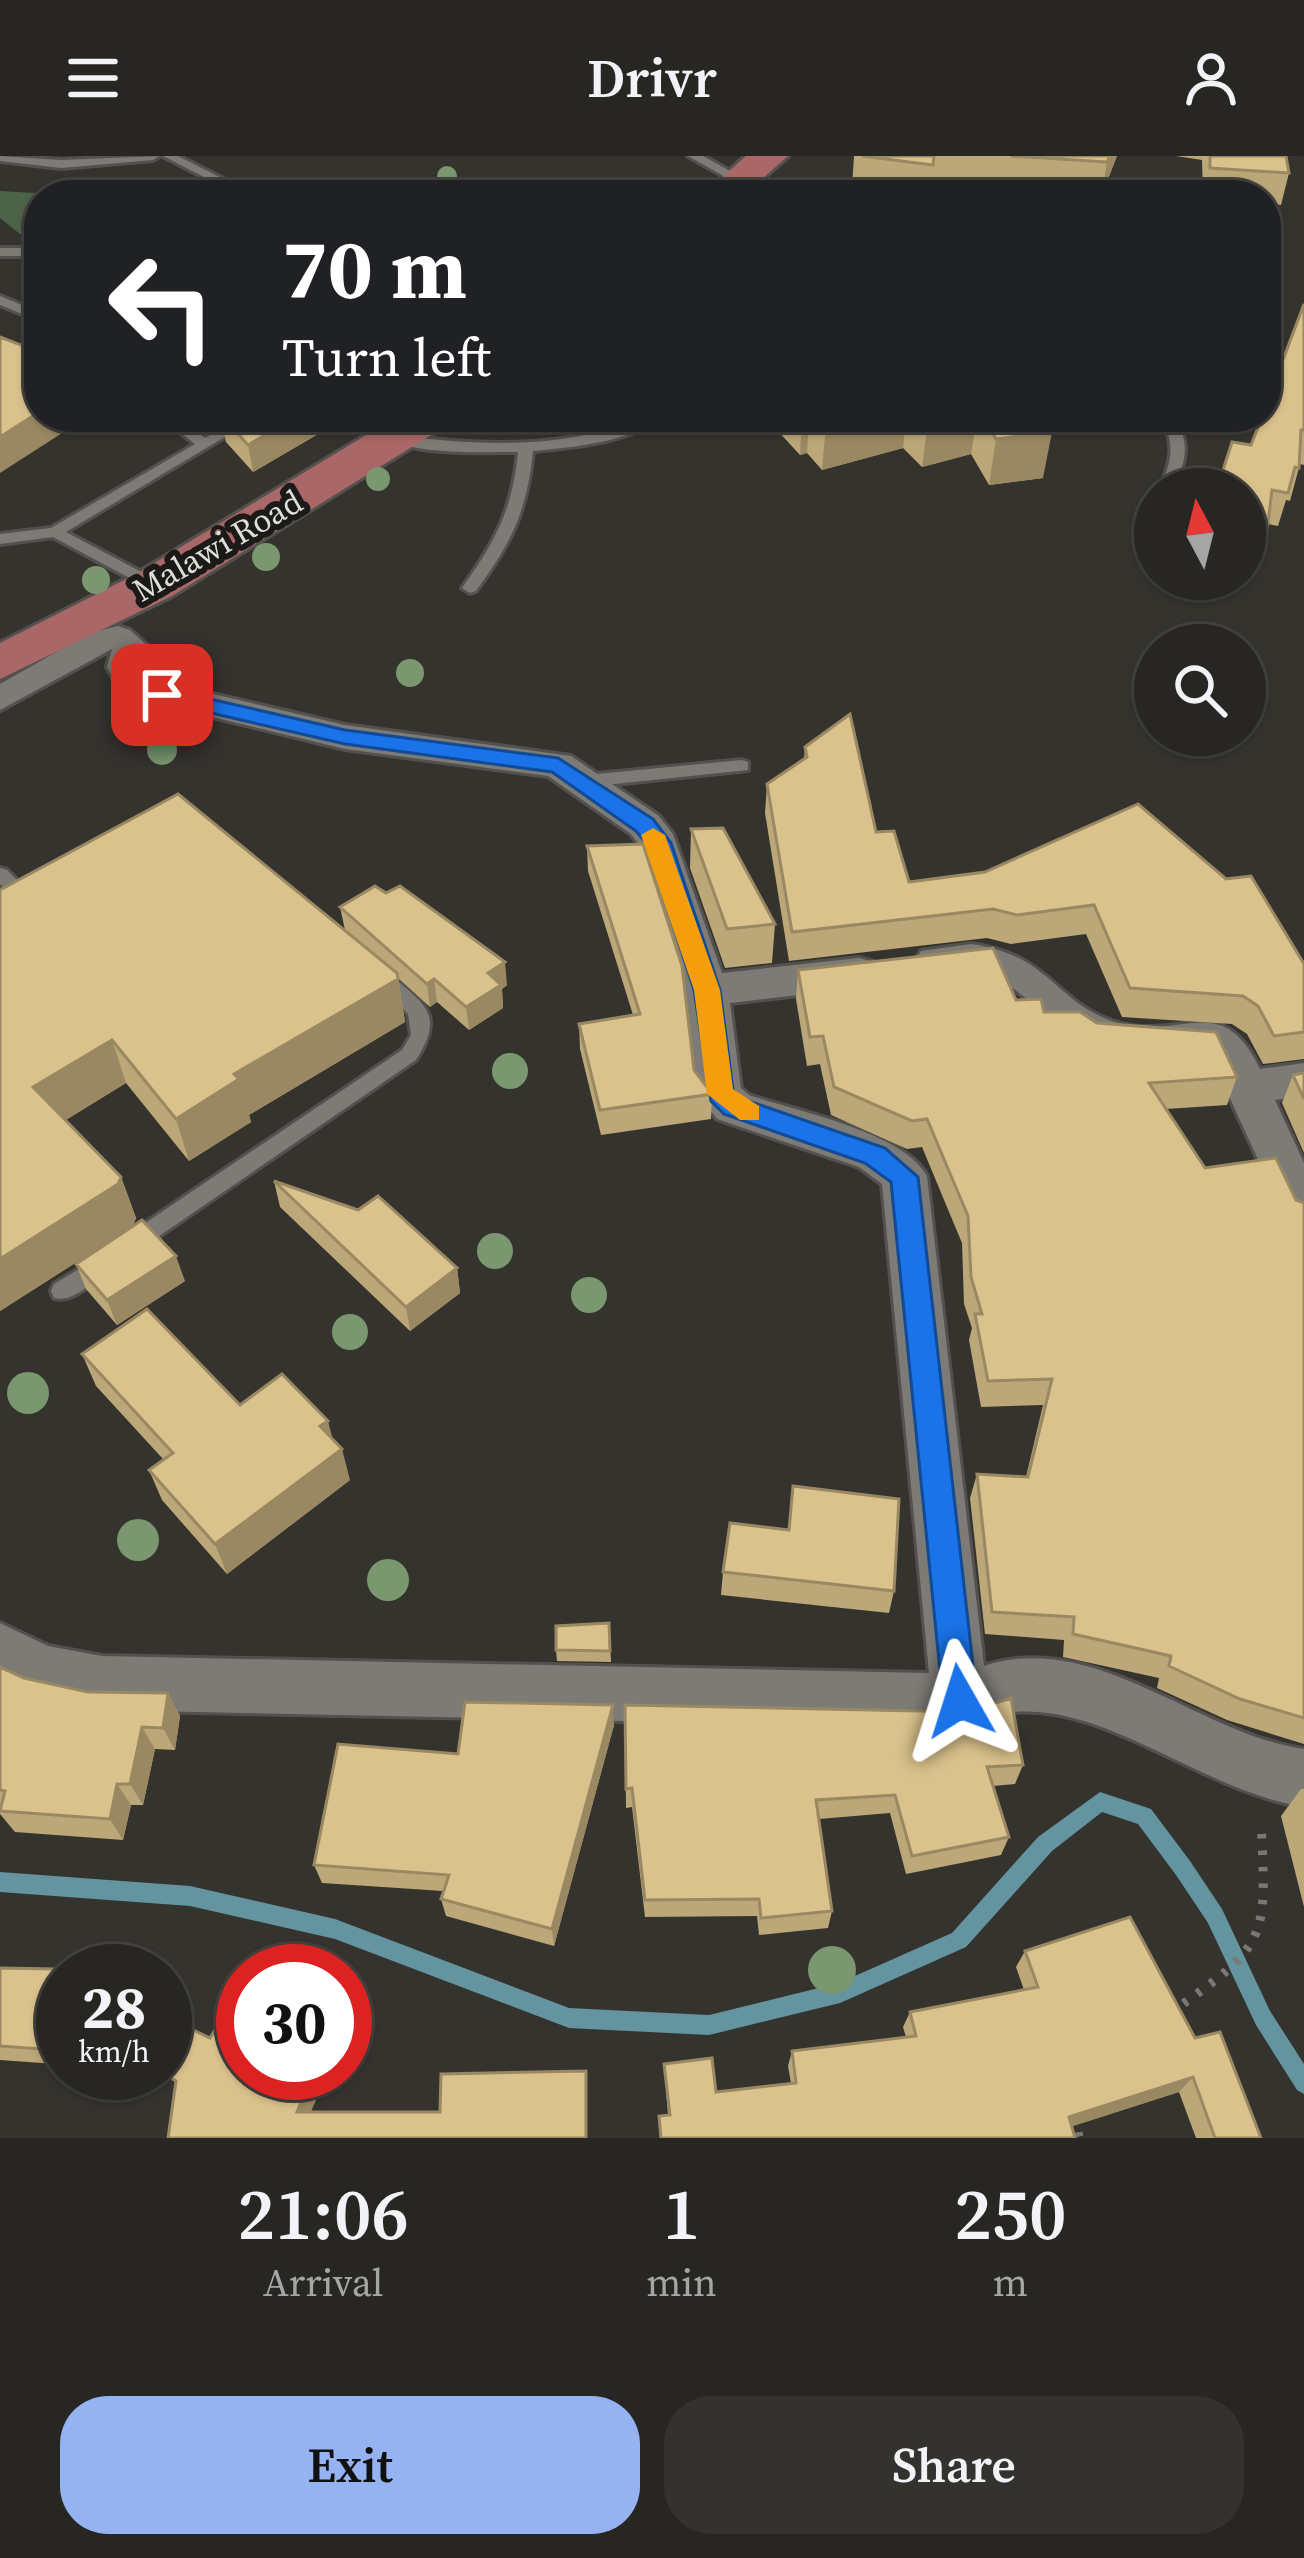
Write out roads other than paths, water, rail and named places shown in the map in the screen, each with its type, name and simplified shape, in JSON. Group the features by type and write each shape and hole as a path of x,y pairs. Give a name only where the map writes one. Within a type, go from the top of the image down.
{"main road":[{"name":"Malawi Road","path":"0,663 154,585 404,432"}],"street":[{"path":"0,699 102,640 118,637 131,647 125,667 135,686 190,704 345,737 535,759 586,781 645,825 659,843 707,990 720,1094 733,1107 875,1155 904,1177 960,1701"},
{"path":"707,990 988,957 1009,963 1105,1036 1217,1040 1228,1047 1304,1212"},
{"path":"1247,1088 1304,1079"},
{"path":"0,1649 40,1671 102,1683 960,1701 1011,1685 1050,1685 1090,1695 1282,1775"}],"lane":[{"path":"0,158 61,164 153,156"},
{"path":"169,156 218,180"},
{"path":"694,156 732,171"},
{"path":"0,239 7,250"},
{"path":"188,432 204,444"},
{"path":"0,539 56,532 225,432"},
{"path":"425,432 485,449 613,432"},
{"path":"1176,468 1181,456 1177,432"},
{"path":"470,588 510,532 520,508 526,447"},
{"path":"56,532 154,585"},
{"path":"586,781 742,766"},
{"path":"0,874 19,891"},
{"path":"62,1292 409,1055 421,1036 418,1011 364,963"}],"waterway":[{"path":"0,1882 190,1896 335,1929 569,2018 709,2025 840,1993 959,1940 1045,1844 1100,1802 1144,1816 1183,1868 1215,1916 1263,2018 1304,2083"}]}
